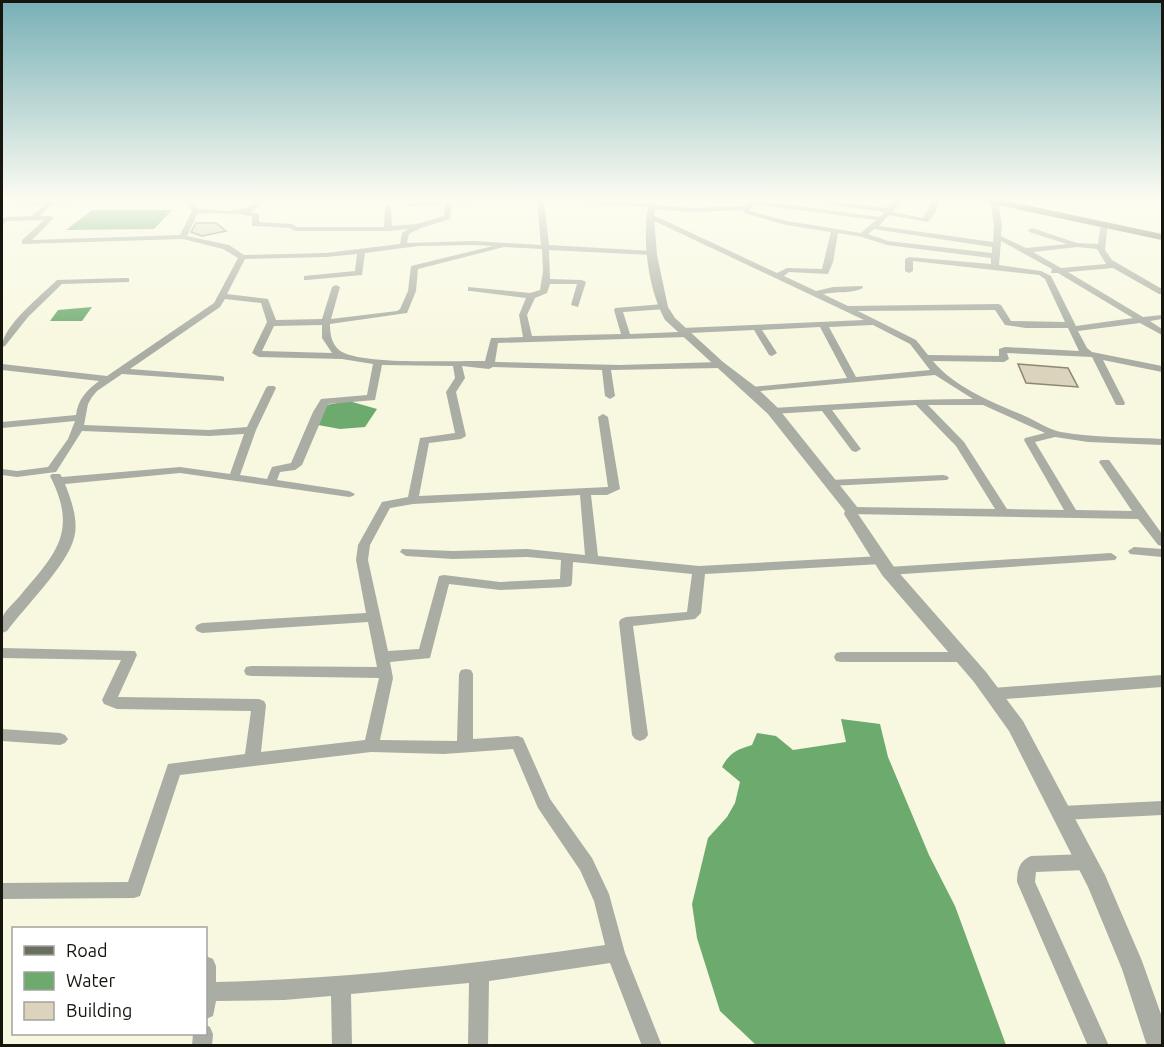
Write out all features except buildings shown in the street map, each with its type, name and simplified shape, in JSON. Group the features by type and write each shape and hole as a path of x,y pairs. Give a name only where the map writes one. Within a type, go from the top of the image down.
{"street":[{"path":"222,247 242,257 326,255 395,247"},
{"path":"271,322 326,322 404,311 412,291 414,268 498,247"},
{"path":"534,247 652,253"},
{"path":"652,247 663,307 670,320 719,365 752,390 773,411 853,511 851,514 884,566 993,694 1017,726 1087,862 1134,969 1160,1046"},
{"path":"723,247 777,277 913,342 937,372 985,402 1055,434 1088,439 1162,442"},
{"path":"777,277 787,270 825,272 830,263 831,247"},
{"path":"919,247 994,256"},
{"path":"995,247 995,267"},
{"path":"1015,247 1025,250 1162,332"},
{"path":"1025,250 1052,247"},
{"path":"1102,247 1101,250 1109,261 1162,291"},
{"path":"471,289 531,296 544,291 546,281 544,248"},
{"path":"306,278 359,273 362,251"},
{"path":"2,628 68,539 68,513 55,476 79,423 85,398 120,371 217,305 224,296 242,257"},
{"path":"909,271 909,259 1041,273 1116,265"},
{"path":"1041,273 1048,278 1083,350 1093,355 1120,403"},
{"path":"2,344 25,315 60,282 126,280"},
{"path":"546,281 582,282 575,305"},
{"path":"336,287 326,322 327,336 333,350 343,356"},
{"path":"815,294 833,289 859,288"},
{"path":"224,296 265,301 271,322 259,354 343,356 378,362 489,366 655,368 719,365"},
{"path":"531,296 523,315 526,337 531,340"},
{"path":"626,337 618,306 663,307"},
{"path":"846,308 998,307 1008,323 1071,327 1162,317"},
{"path":"489,366 494,340 626,337 756,327 874,322"},
{"path":"823,324 853,381"},
{"path":"756,327 772,353"},
{"path":"925,358 1004,359 1002,351 1005,350 1093,355 1162,369"},
{"path":"271,482 276,469 291,468 296,465 318,412 326,401 371,398 378,362"},
{"path":"413,500 424,440 461,435 451,392 460,378 457,364"},
{"path":"2,367 109,379"},
{"path":"606,367 610,396"},
{"path":"120,371 221,379"},
{"path":"752,390 937,372"},
{"path":"234,477 251,430 272,388"},
{"path":"773,411 919,402 985,402"},
{"path":"919,402 960,444 1003,512"},
{"path":"824,408 856,449"},
{"path":"371,746 385,673 363,573 364,545 386,504 413,500 585,491 612,492 614,489 611,456 603,417"},
{"path":"2,425 79,423 209,433 251,430"},
{"path":"1055,434 1029,440 1072,513"},
{"path":"1105,462 1162,542"},
{"path":"2,472 55,476 180,470 349,494"},
{"path":"830,483 943,478"},
{"path":"585,491 592,559"},
{"path":"853,511 1141,515"},
{"path":"1134,551 1162,553"},
{"path":"406,552 453,555 527,553 699,570 884,566 1111,557"},
{"path":"383,657 425,654 444,579 500,586 566,583 567,557"},
{"path":"640,735 626,622 690,616 694,613 699,570"},
{"path":"202,628 374,617"},
{"path":"2,653 130,655 109,700 117,703 259,705 252,760"},
{"path":"841,657 962,657"},
{"path":"251,671 385,673"},
{"path":"465,746 466,674"},
{"path":"993,694 1162,681"},
{"path":"2,735 60,739"},
{"path":"2,891 134,890 174,769 371,746 444,748 518,742 544,803 586,864 603,900 616,953 652,1046"},
{"path":"1062,813 1162,808"},
{"path":"1087,862 1031,864 1026,871 1026,882 1099,1046"},
{"path":"207,1001 341,984 479,974 616,953"},
{"path":"478,1046 479,974"},
{"path":"341,984 342,1046"}],"water":[{"path":"92,307 82,321 50,321 58,310"},
{"path":"349,401 377,409 365,427 340,429 318,425 326,405"},
{"path":"841,719 880,724 888,757 929,855 955,906 1006,1045 756,1045 720,1011 697,938 692,904 708,838 727,817 735,803 740,782 722,767 734,752 752,745 757,733 776,736 793,750 846,742"}]}
